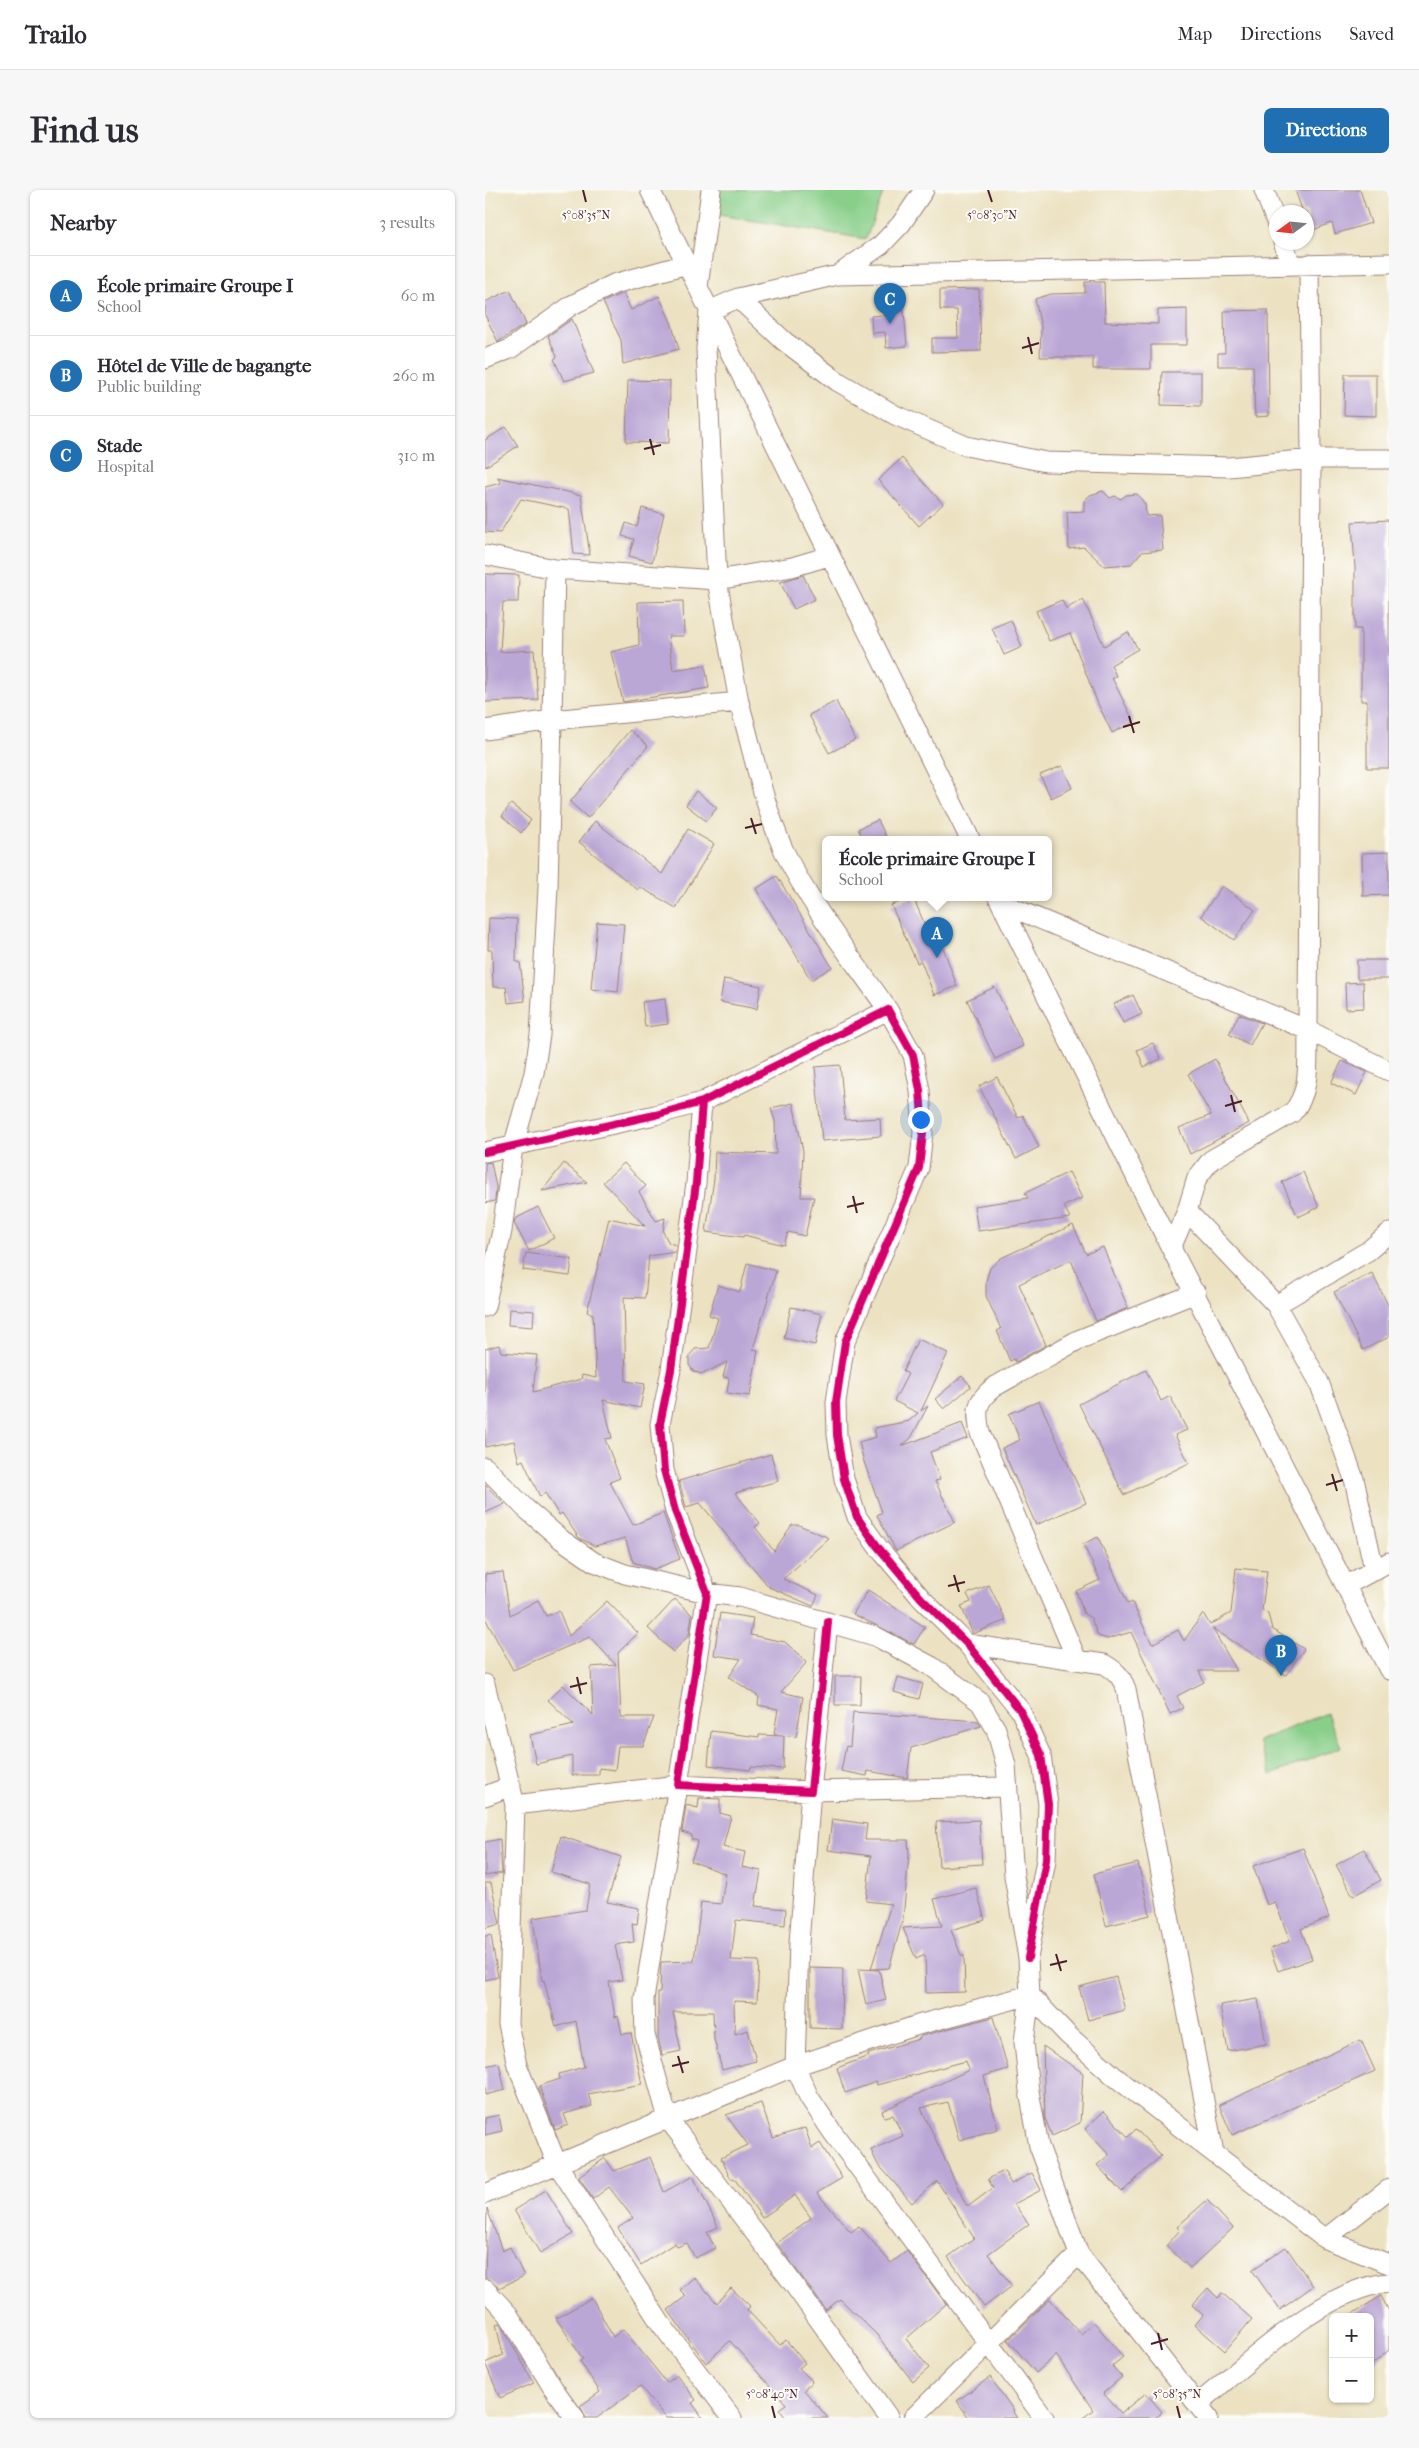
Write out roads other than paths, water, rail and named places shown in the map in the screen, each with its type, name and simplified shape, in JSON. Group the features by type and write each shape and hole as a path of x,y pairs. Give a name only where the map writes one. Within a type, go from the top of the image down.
{"street":[{"path":"650,190 969,836"},
{"path":"697,287 711,190"},
{"path":"838,274 881,245 901,224 924,190"},
{"path":"1264,190 1270,205"},
{"path":"1171,1248 1187,1210 1197,1178 1211,1160 1292,1113 1302,1102 1306,1086 1308,1030 1311,459 1300,264 1289,250"},
{"path":"709,310 738,298 838,274 1389,263"},
{"path":"485,359 510,349 572,305 614,284 687,264"},
{"path":"738,298 783,341 837,380 895,415 966,446 1046,462 1229,467 1311,459 1389,459"},
{"path":"709,310 706,349 717,580 739,702 771,815 784,849 801,883 888,1010 913,1055 921,1090 923,1133 919,1168 845,1342 836,1402 837,1435 844,1479 857,1518 878,1547 921,1598 967,1644 1020,1710 1041,1755 1048,1804 1046,1860 1028,1958"},
{"path":"485,556 555,569 717,580 792,568 829,556"},
{"path":"485,1307 502,1231 513,1147 534,1074 540,1035 548,887 555,569"},
{"path":"485,730 552,720 739,702"},
{"path":"1000,901 1171,1248 1347,1585 1389,1670"},
{"path":"1002,901 1308,1030 1389,1071"},
{"path":"485,1152 655,1115 701,1102 888,1010"},
{"path":"701,1102 696,1183 671,1370 660,1424 664,1470 675,1511 707,1593 643,1999 645,2035 668,2119 789,2278 889,2418"},
{"path":"1187,1210 1277,1305 1319,1382 1354,1480 1381,1565 1347,1585"},
{"path":"1277,1305 1368,1251 1389,1233"},
{"path":"1077,1660 980,1433 977,1413 982,1397 994,1387 1078,1340 1196,1293"},
{"path":"485,1467 525,1508 562,1540 594,1562 625,1574 707,1593 740,1597 875,1636 923,1661 980,1702 996,1728 1007,1766 1014,1876 1028,1958 1030,1995 1024,2042 1029,2091 1039,2146 1079,2254 1203,2411 1297,2324 1328,2303 1375,2284 1389,2284"},
{"path":"828,1622 811,1791 799,1943 795,2066 809,2098 831,2130 1044,2418"},
{"path":"967,1644 1104,1664 1115,1670 1121,1677 1126,1689 1214,2153"},
{"path":"485,1684 515,1805 508,2024 517,2065 557,2164 661,2324 732,2418"},
{"path":"515,1805 678,1784 811,1791 1007,1787"},
{"path":"485,1796 511,1786"},
{"path":"1030,1995 1068,2035 1114,2076 1325,2239 1389,2264"},
{"path":"485,2194 795,2066 918,2025 1030,1995"},
{"path":"1325,2239 1389,2189"},
{"path":"913,2418 1079,2254"},
{"path":"485,2289 508,2314 553,2388 575,2418"}],"place":[{"name":"Stade","path":"890,324"},
{"name":"École primaire Groupe I","path":"937,958"},
{"name":"Hôtel de Ville de bagangte","path":"1281,1676"}]}
